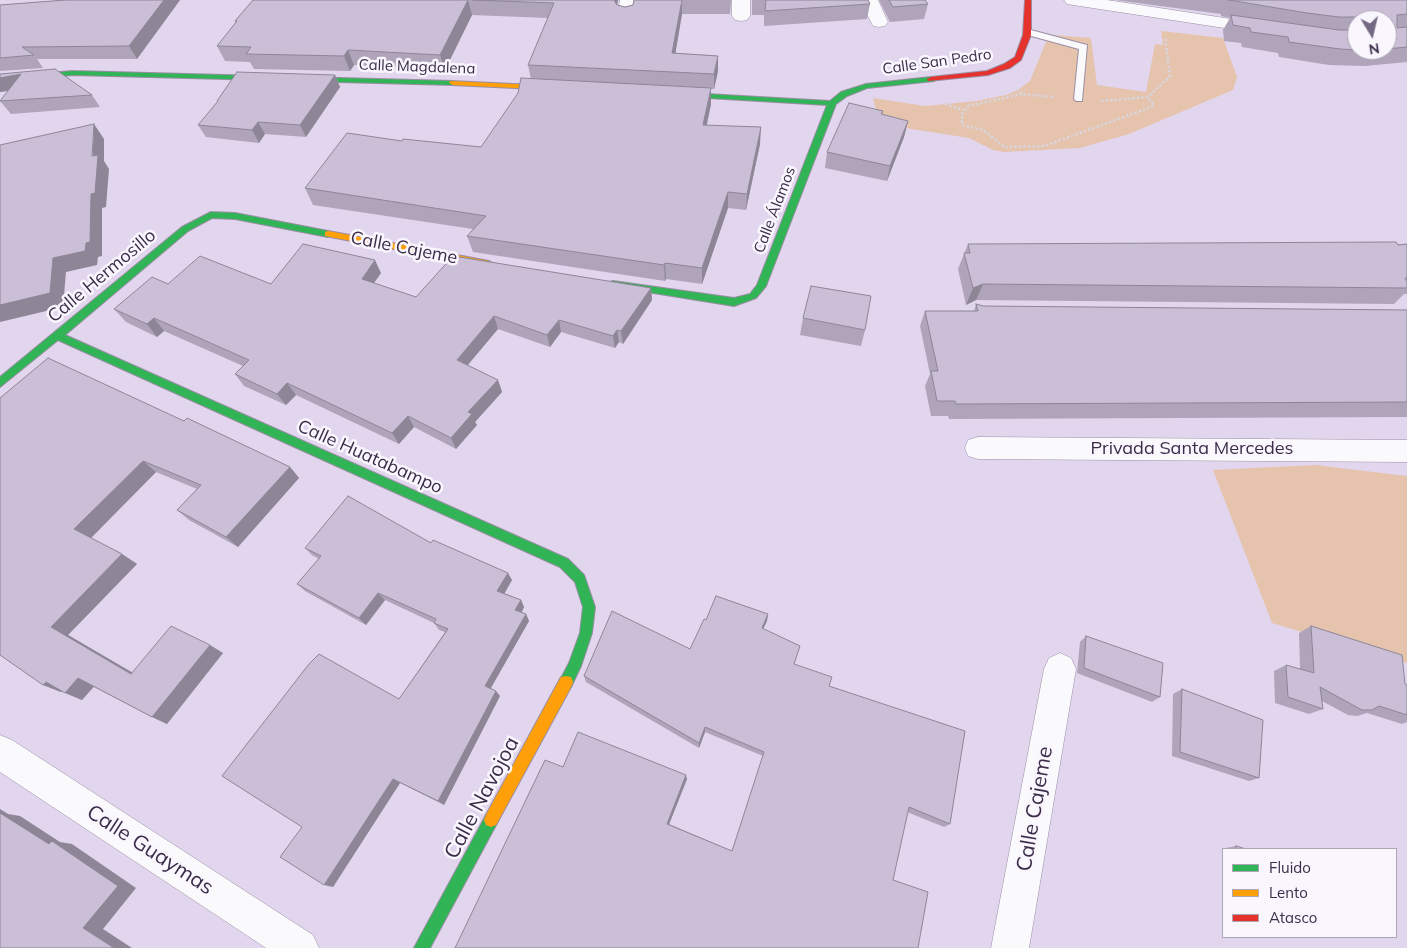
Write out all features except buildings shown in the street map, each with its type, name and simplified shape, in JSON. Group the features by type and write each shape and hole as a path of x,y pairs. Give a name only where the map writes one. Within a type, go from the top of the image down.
{"street":[{"path":"869,0 880,22"},
{"name":"Calle San Pedro","path":"832,103 844,94 866,86 938,79 995,70 1018,58 1024,46 1027,32 1028,0"},
{"path":"1073,0 1278,32"},
{"name":"Calle Magdalena","path":"0,80 23,76 72,73 380,80 564,88"},
{"path":"660,93 832,103"},
{"name":"Calle Álamos","path":"597,281 734,302 746,300 753,296 761,286 832,103"},
{"name":"Calle Hermosillo","path":"0,383 185,229 211,215 235,216"},
{"name":"Calle Cajeme","path":"235,216 501,267"},
{"name":"Calle Huatabampo","path":"58,336 564,563 580,579 589,607 586,633 575,666"},
{"name":"Privada Santa Mercedes","path":"978,448 1407,451"},
{"name":"Calle Navojoa","path":"422,948 575,666"},
{"name":"Calle Cajeme","path":"1010,948 1060,669"},
{"name":"Calle Guaymas","path":"0,752 300,948"}],"lane":[{"path":"1027,32 1084,47 1078,99"}],"path":[{"path":"1022,94 968,106 962,114 962,126 983,130 1005,146 1044,146 1154,106 1148,97"}],"shaded area":[{"path":"1161,31 1223,38 1237,77 1233,90 1129,134 1080,148 1004,152 993,150 969,138 880,124 873,98 925,106 977,101 1006,95 1018,90 1030,81 1048,37 1053,35 1091,38 1097,85 1146,92 1155,44 1163,45"},
{"path":"1315,465 1407,476 1407,663 1272,623 1213,470"}],"traffic: fast":[{"path":"0,79 73,73 453,83"},
{"path":"613,284 734,302 753,296 761,286 832,103 844,94 866,86 931,79"},
{"path":"674,94 832,103"},
{"path":"0,383 185,229 211,215 235,216 328,234"},
{"path":"58,336 564,563 580,579 589,607 586,633 575,666 566,682"},
{"path":"422,948 491,820"}],"traffic: slow":[{"path":"453,83 556,88"},
{"path":"328,234 489,264"},
{"path":"491,820 566,682"}],"traffic: jam":[{"path":"931,79 988,73 1007,66 1018,58 1027,35 1028,0"}]}
